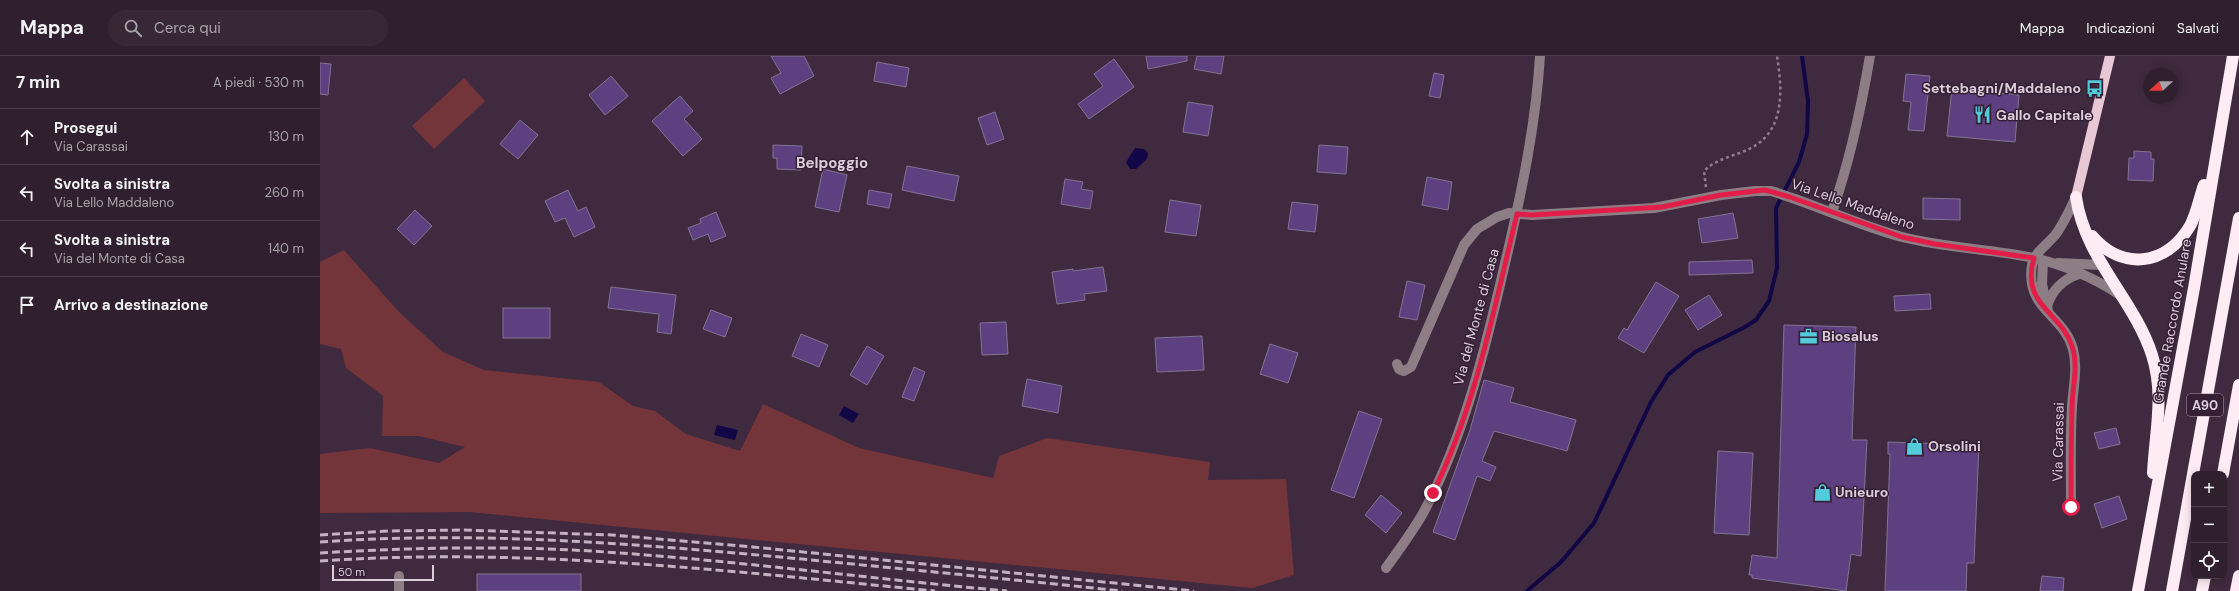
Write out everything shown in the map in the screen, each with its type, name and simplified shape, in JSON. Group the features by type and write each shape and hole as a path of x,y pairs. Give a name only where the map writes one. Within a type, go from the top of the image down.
{"highway":[{"name":"Grande Raccordo Anulare","path":"2138,591 2194,288 2232,60"},
{"path":"2102,264 2138,261 2159,254 2184,234 2196,213 2204,186 2213,168"},
{"path":"2076,197 2083,227 2102,264 2149,345 2158,379 2160,401 2154,466 2154,502"},
{"name":"A90","path":"2172,591 2239,218"},
{"path":"2083,227 2107,251 2122,258 2138,261"},
{"name":"A90","path":"2224,471 2239,385"},
{"path":"2236,591 2239,576"},
{"path":"2202,591 2204,579"}],"main road":[{"path":"2076,197 2110,56"},
{"path":"2108,68 2114,56"}],"street":[{"name":"Via del Monte di Casa","path":"1386,568 1421,516 1453,449 1494,311 1517,214 1534,110 1540,56"},
{"path":"1832,212 1845,175 1857,126 1870,56"},
{"name":"Via Lello Maddaleno","path":"1397,364 1399,369 1404,372 1411,367 1468,239 1482,226 1497,217 1509,213 1532,215 1643,209 1755,191 1771,191 1886,232 1918,240 2040,263"},
{"path":"2040,263 2076,197"},
{"path":"2040,263 2102,264"},
{"path":"2040,263 2079,274 2104,284 2120,295"},
{"name":"Via Carassai","path":"2040,263 2032,279 2036,297 2040,305 2048,311 2068,335 2075,358 2072,408 2071,507"},
{"path":"2048,311 2056,287 2067,279 2079,274"},
{"path":"399,576 399,591"}],"path":[{"path":"1707,199 1704,171 1711,164 1753,147 1770,132 1780,107 1780,78 1777,56"}],"shaded area":[{"path":"464,78 485,101 434,149 412,126"},
{"path":"1135,148 1144,149 1148,153 1147,159 1136,169 1130,169 1126,162"},
{"path":"344,250 399,312 443,352 484,370 599,382 633,406 655,411 686,434 740,451 763,404 859,448 993,478 999,456 1047,438 1210,462 1208,480 1286,479 1294,575 1252,588 469,512 320,513 320,454 370,448 439,463 465,447 419,436 382,436 383,396 346,368 341,349 320,344 320,262"},
{"path":"844,406 859,414 853,423 839,415"},
{"path":"717,425 738,430 735,440 714,435"}],"building":[{"path":"771,56 804,56 814,76 780,94 771,78 781,73"},
{"path":"1146,56 1187,56 1187,61 1148,69"},
{"path":"1197,56 1224,56 1221,74 1194,69"},
{"path":"1114,59 1134,87 1089,119 1078,104 1103,86 1094,74"},
{"path":"877,62 909,68 906,87 874,81"},
{"path":"320,63 331,64 328,95 320,94"},
{"path":"1434,73 1444,75 1440,98 1429,96"},
{"path":"1906,74 1930,76 1924,131 1908,130 1911,102 1903,101"},
{"path":"611,76 628,96 605,115 589,95"},
{"name":"Gallo Capitale","path":"1952,88 2019,95 2015,142 1947,136"},
{"path":"680,96 693,111 684,119 702,139 683,156 652,121"},
{"path":"1188,102 1213,106 1208,136 1183,132"},
{"path":"995,112 1004,139 987,145 978,118"},
{"path":"520,120 538,135 518,159 500,144"},
{"path":"773,145 802,146 801,170 777,169 777,158 773,158"},
{"path":"1319,145 1348,147 1346,174 1317,172"},
{"path":"2134,151 2151,152 2151,159 2154,159 2153,181 2128,180 2129,158 2134,158"},
{"path":"907,166 959,176 954,201 902,190"},
{"path":"823,169 847,175 839,212 815,207"},
{"path":"1427,177 1452,182 1448,210 1422,205"},
{"path":"1065,179 1083,182 1081,189 1093,191 1090,209 1061,204"},
{"path":"568,190 578,211 586,207 595,227 574,237 565,218 555,222 545,201"},
{"path":"869,190 892,194 889,208 867,204"},
{"path":"1923,198 1960,199 1960,220 1923,219"},
{"path":"1170,200 1201,205 1196,236 1165,232"},
{"path":"1292,202 1318,205 1315,232 1288,229"},
{"path":"415,210 432,226 414,245 397,229"},
{"path":"716,212 726,236 711,242 708,234 693,240 688,228 701,223 700,219"},
{"path":"1733,213 1738,238 1702,243 1698,219"},
{"path":"1752,260 1753,273 1689,275 1689,262"},
{"path":"1103,267 1107,291 1084,294 1085,300 1057,304 1052,272"},
{"path":"1407,281 1425,285 1417,320 1399,317"},
{"path":"1656,282 1679,296 1644,353 1618,338 1624,328 1627,330"},
{"path":"611,287 676,295 671,334 657,332 659,314 608,308"},
{"path":"1930,294 1931,309 1895,311 1894,296"},
{"path":"1709,295 1722,315 1698,330 1685,310"},
{"path":"503,308 550,308 550,338 503,338"},
{"path":"711,310 732,318 725,337 703,329"},
{"path":"1006,322 1008,354 982,355 980,323"},
{"name":"Unieuro","path":"1784,325 1856,327 1852,440 1867,440 1861,556 1851,554 1846,591 1752,578 1752,575 1749,575 1752,555 1777,558"},
{"path":"801,334 828,345 819,367 792,356"},
{"path":"1202,336 1204,370 1157,372 1155,338"},
{"path":"1270,344 1298,353 1288,383 1260,374"},
{"path":"867,346 884,356 867,385 850,375"},
{"path":"914,367 925,372 914,401 902,397"},
{"path":"1027,379 1062,386 1058,413 1022,406"},
{"path":"1484,380 1514,388 1510,402 1576,420 1567,451 1494,431 1482,461 1496,467 1490,481 1477,476 1455,540 1433,532 1470,430"},
{"path":"1359,411 1382,419 1354,498 1331,490"},
{"path":"2116,428 2120,444 2099,449 2094,433"},
{"path":"1888,442 1979,445 1974,563 1967,563 1966,591 1885,591 1890,454 1888,454"},
{"path":"1718,451 1753,453 1749,535 1714,533"},
{"path":"1381,495 1402,513 1386,533 1365,515"},
{"path":"2119,496 2127,519 2102,528 2094,504"},
{"path":"477,574 581,574 581,591 477,591"},
{"path":"2042,576 2064,578 2063,591 2040,591"}],"waterway":[{"path":"1527,591 1561,562 1594,523 1651,402 1668,375 1695,352 1756,320 1769,301 1777,268 1776,208 1799,162 1807,134 1808,101 1802,56"}],"railway":[{"path":"320,535 389,531 464,530 612,535 753,547 1194,591"},
{"path":"320,542 378,539 493,538 607,543 780,557 1122,591"},
{"path":"320,553 446,548 573,550 736,563 1007,591"},
{"path":"320,561 398,557 552,559 705,569 935,591"}],"place":[{"name":"Settebagni/Maddaleno","path":"2094,88"},
{"name":"Gallo Capitale","path":"1983,115"},
{"name":"Biosalus","path":"1809,336"},
{"name":"Orsolini","path":"1915,446"},
{"name":"Unieuro","path":"1822,492"}],"district":[{"name":"Belpoggio","path":"832,163"}],"route":[{"path":"1433,493 1453,449 1465,413 1494,311 1517,214 1532,215 1654,208 1698,201 1721,195 1760,190 1771,191 1790,197 1902,237 1978,251 2034,258 2032,274 2036,297 2040,305 2053,320 2064,329 2074,350 2076,370 2072,408 2071,507"}]}
